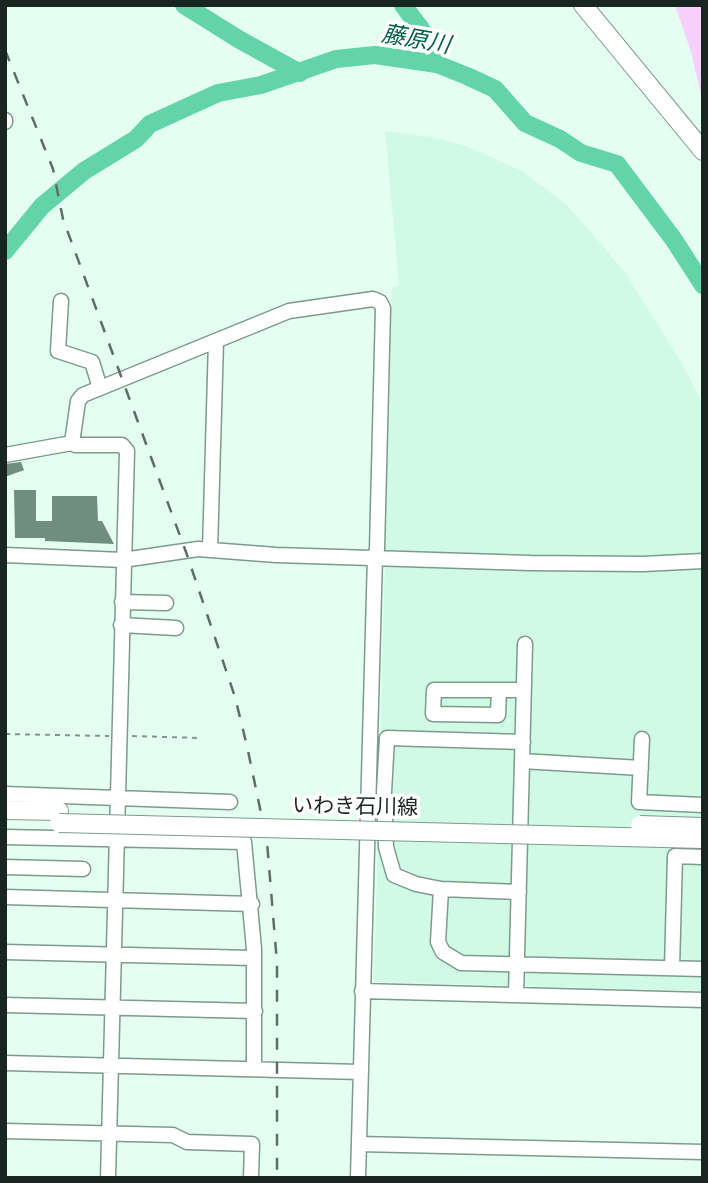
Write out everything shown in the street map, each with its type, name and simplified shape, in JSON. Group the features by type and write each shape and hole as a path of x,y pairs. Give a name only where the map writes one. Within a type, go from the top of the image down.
{"main road":[{"path":"583,5 703,151"},
{"name":"いわき石川線","path":"5,810 59,817 703,839"},
{"name":"いわき石川線","path":"5,821 59,817 703,827"}],"street":[{"path":"72,443 78,401 83,395 289,311 373,299 380,302 383,308 358,1178"},
{"path":"61,301 58,351 92,362 100,388"},
{"path":"210,550 216,341"},
{"path":"5,455 72,443 126,447 108,1178"},
{"path":"5,555 123,560 174,551 210,550 276,555 530,562 643,564 703,561"},
{"path":"122,602 166,603"},
{"path":"121,625 176,628"},
{"path":"516,995 525,644"},
{"path":"499,690 498,715 433,714 434,690 499,690 524,690"},
{"path":"519,892 441,889 416,884 394,875 386,847 384,792 387,738 523,742"},
{"path":"642,739 639,802 703,805"},
{"path":"522,761 641,768"},
{"path":"5,794 230,802"},
{"path":"5,838 244,842 251,904 254,1069"},
{"path":"672,968 675,856 703,857"},
{"path":"5,867 83,869"},
{"path":"441,889 438,943 443,952 461,962 703,969"},
{"path":"5,897 251,904"},
{"path":"5,952 253,958"},
{"path":"362,991 703,1000"},
{"path":"5,1005 255,1011"},
{"path":"5,1063 360,1072"},
{"path":"5,1131 173,1135 187,1142 252,1144 251,1178"},
{"path":"359,1144 703,1152"}],"path":[{"path":"5,734 200,738"}],"shaded area":[{"path":"675,5 703,5 703,104 691,52"},
{"path":"385,131 431,137 466,146 522,171 568,206 625,272 683,365 703,404 703,991 374,982 392,287 399,286"}],"building":[{"path":"21,462 24,470 5,477 5,464"},
{"path":"14,490 36,490 36,521 52,521 52,496 97,496 98,521 102,521 114,544 15,538"}],"waterway":[{"path":"184,5 300,73"},
{"path":"403,5 421,29 434,52 437,64"},
{"name":"藤原川","path":"5,251 42,206 84,171 136,139 150,124 218,93 261,85 336,59 375,55 437,64 467,76 495,89 525,123 560,139 581,153 617,164 674,240 703,285"}],"railway":[{"path":"5,50 53,169 63,219 186,552 235,697 247,746 267,842 277,963 277,1178"}]}
